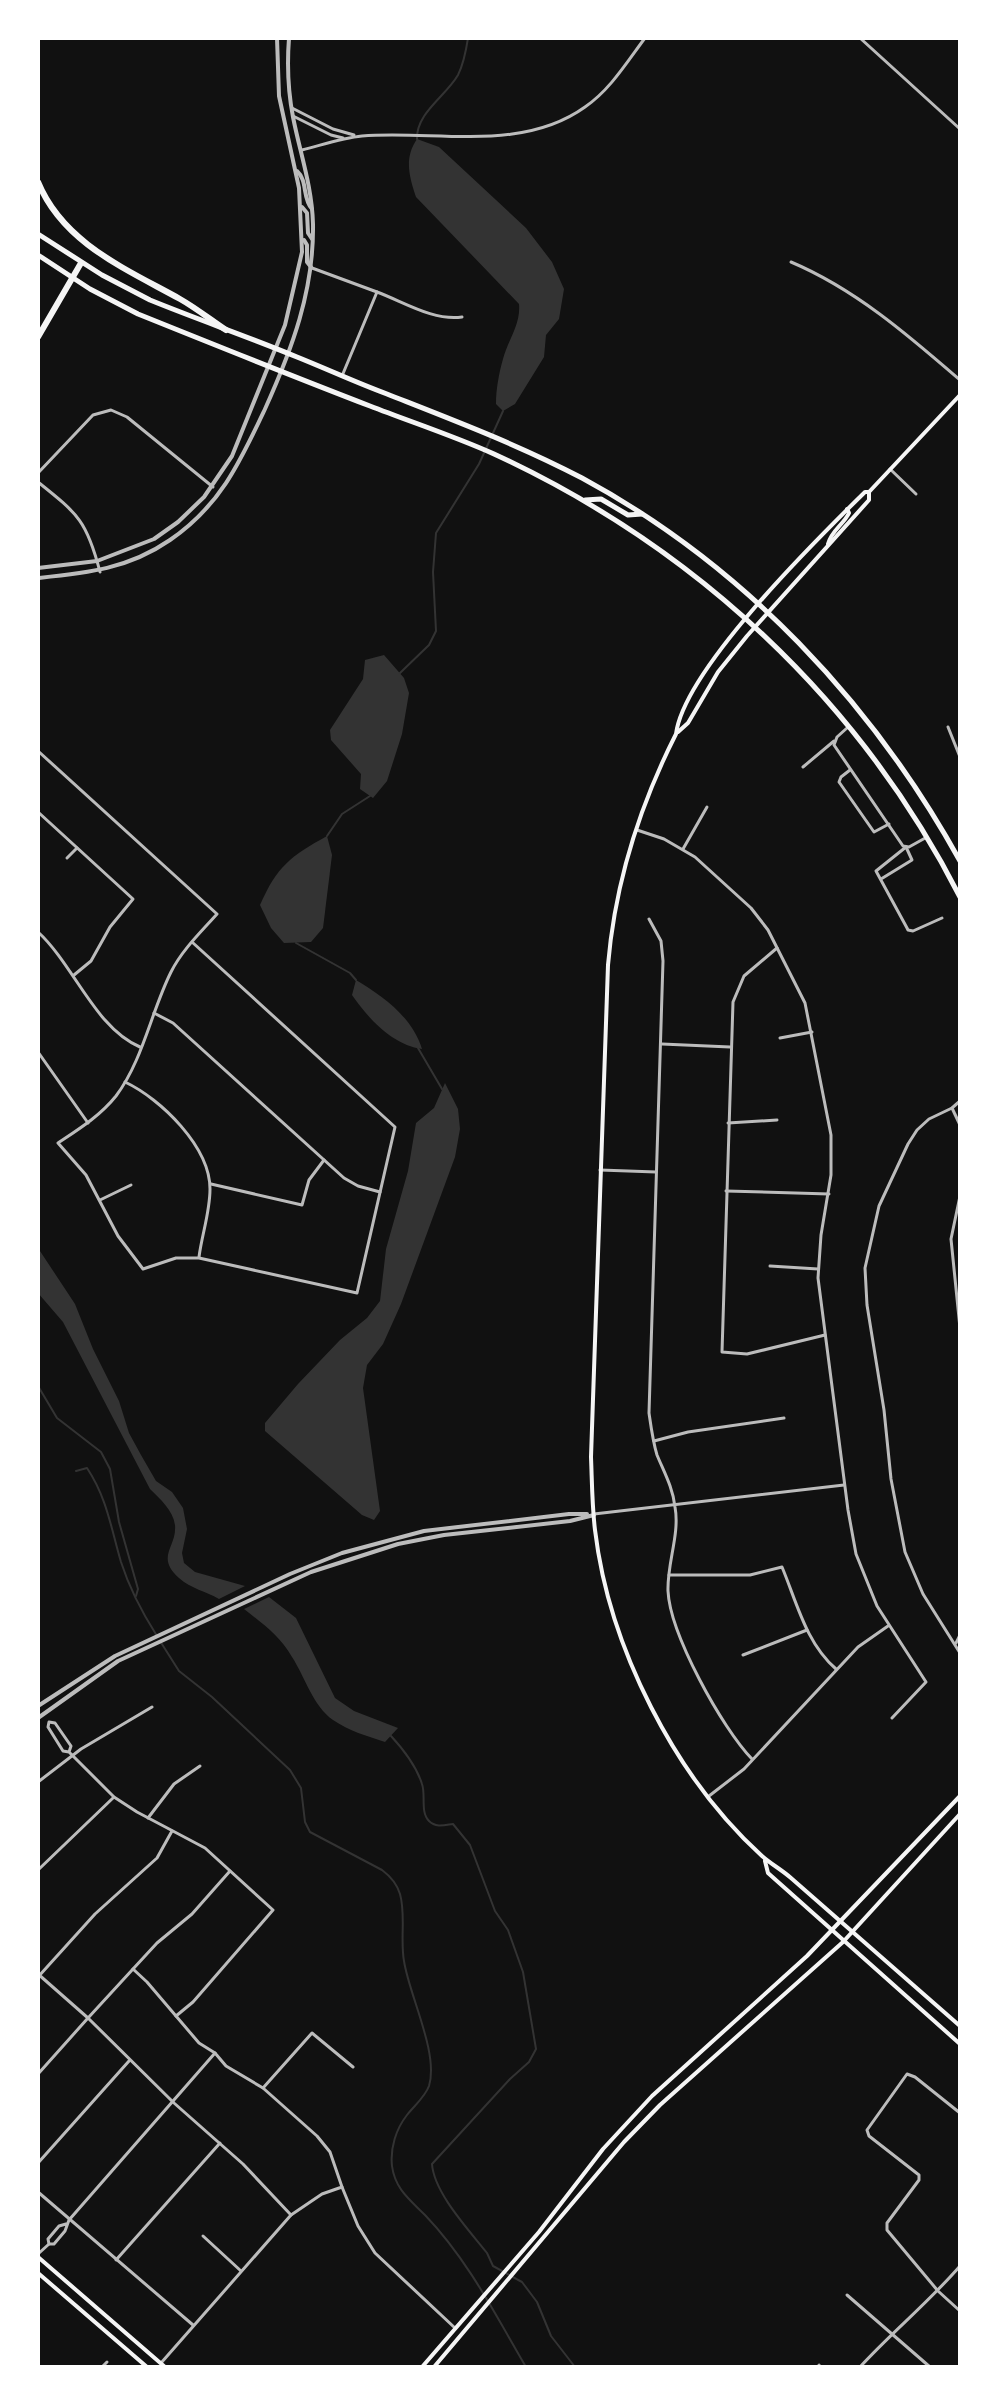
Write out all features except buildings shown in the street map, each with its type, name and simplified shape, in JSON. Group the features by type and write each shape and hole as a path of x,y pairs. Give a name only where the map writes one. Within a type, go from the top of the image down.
{"highway":[{"path":"38,182 60,217 83,242 110,262 183,300 226,330"},
{"path":"38,337 81,263"}],"main road":[{"path":"38,234 138,295 486,432 574,474 642,514 697,552 759,603 831,678 873,728 930,809 960,861"},
{"path":"38,255 138,314 494,454 584,500 682,565 794,663 850,726 887,774 960,897"},
{"path":"960,395 869,492 865,492 847,509 746,618 693,689 678,719 676,734 635,830 619,889 610,946 591,1457 594,1515 607,1589 625,1646 663,1728 709,1796 764,1859 777,1866 960,2026"},
{"path":"676,734 688,723 718,672 755,626 869,500 869,492"},
{"path":"584,500 594,498 628,515 642,514"},
{"path":"827,546 829,537 848,515 847,509"},
{"path":"422,2367 512,2263 603,2149 652,2096 807,1956 960,1796"},
{"path":"434,2367 624,2142 660,2105 843,1942 960,1814"},
{"path":"764,1859 768,1873 960,2044"},
{"path":"38,2255 163,2365"},
{"path":"38,2273 146,2367"}],"street":[{"path":"38,568 97,561 154,539 194,507 213,487 232,456 294,297 303,238 296,169 279,96 277,38"},
{"path":"38,578 100,572 170,541 212,504 230,481 282,372 307,300 313,241 313,210 292,108 289,38"},
{"path":"302,150 357,137 521,133 563,121 600,94 645,38"},
{"path":"860,38 960,129"},
{"path":"292,108 333,129 357,137"},
{"path":"293,116 331,135 347,139"},
{"path":"296,169 303,176 308,204 313,210"},
{"path":"302,207 307,213 308,233 313,241"},
{"path":"303,238 307,245 307,264 311,267 436,317 462,317"},
{"path":"791,262 831,283 883,317 960,380"},
{"path":"342,376 377,292"},
{"path":"38,473 93,415 111,410 127,417 213,487"},
{"path":"890,469 916,494"},
{"path":"38,482 70,507 83,522 100,572"},
{"path":"803,767 850,726"},
{"path":"948,727 960,757"},
{"path":"834,741 912,860 881,879"},
{"path":"38,751 217,914 192,942 170,972 125,1082 109,1105 58,1143 86,1175 118,1236 143,1269 162,1261 199,1258 357,1293 395,1127 192,942"},
{"path":"851,770 841,777 840,784 874,832 889,824"},
{"path":"683,849 707,807"},
{"path":"38,812 133,899 110,927 91,961 74,975"},
{"path":"635,830 683,849 751,908 777,948 805,1003 829,1115 832,1155 818,1269 819,1294 856,1554 867,1586 888,1626 926,1682 892,1718"},
{"path":"927,837 906,847 876,869 908,930 913,931 942,918"},
{"path":"67,858 77,848"},
{"path":"649,919 659,935 663,954 649,1413 654,1441 675,1506 669,1575 670,1605 689,1657 723,1721 752,1759"},
{"path":"38,932 58,953 110,1026 125,1040 140,1047"},
{"path":"777,948 749,970 737,988 733,1002 722,1352 747,1354 825,1335"},
{"path":"154,1013 173,1023 351,1182 380,1192"},
{"path":"780,1038 812,1032"},
{"path":"662,1044 730,1047"},
{"path":"38,1052 88,1123"},
{"path":"125,1082 143,1092 195,1142 207,1165 210,1203 199,1258"},
{"path":"960,1101 929,1119 908,1144 879,1206 865,1268 867,1305 902,1542 909,1566 923,1594 960,1653"},
{"path":"952,1108 960,1125"},
{"path":"728,1123 777,1120"},
{"path":"210,1184 302,1205 309,1180 324,1160"},
{"path":"600,1170 656,1172"},
{"path":"100,1200 131,1185"},
{"path":"726,1191 829,1194"},
{"path":"960,1196 951,1239 960,1328"},
{"path":"770,1266 818,1269"},
{"path":"654,1441 688,1432 784,1418"},
{"path":"71,1754 71,1746 55,1723 40,1716 38,1707 132,1651 277,1584 348,1558 444,1535 844,1485"},
{"path":"669,1575 750,1575 782,1567 818,1652 837,1670"},
{"path":"709,1796 744,1769 858,1647 888,1626"},
{"path":"743,1655 807,1630"},
{"path":"956,1643 960,1635"},
{"path":"40,1716 132,1651"},
{"path":"38,1782 71,1754 152,1707"},
{"path":"49,1722 48,1727 63,1751 71,1754 114,1797 205,1848 273,1910 193,2002 176,2016"},
{"path":"148,1818 174,1784 200,1766"},
{"path":"38,1870 114,1797"},
{"path":"173,1831 157,1858 95,1914 39,1975 243,2164 291,2215"},
{"path":"38,2074 157,1943 192,1914 230,1871"},
{"path":"133,1969 199,2043 215,2053 226,2066 263,2088 325,2144 358,2226 375,2253 455,2328"},
{"path":"263,2088 312,2033 353,2067"},
{"path":"38,2255 49,2244 54,2244 68,2222 215,2053"},
{"path":"38,2163 130,2061"},
{"path":"960,2113 907,2074 867,2130 869,2136 919,2175 919,2180 887,2223 887,2230 938,2291 960,2311"},
{"path":"116,2260 220,2143"},
{"path":"163,2365 193,2325 291,2215 308,2201 342,2187"},
{"path":"38,2192 68,2222 193,2325"},
{"path":"49,2244 48,2239 59,2226 68,2222"},
{"path":"203,2236 241,2271"},
{"path":"860,2367 960,2266"},
{"path":"847,2295 930,2367"},
{"path":"102,2367 107,2362"}],"shaded area":[{"path":"417,139 439,147 526,228 552,262 564,289 559,319 546,335 544,357 515,404 503,411 496,404 498,381 518,318 519,304 416,197 409,167 410,153"},
{"path":"384,655 404,678 409,693 402,734 387,781 373,798 360,789 361,774 331,740 330,730 363,679 365,660"},
{"path":"327,836 332,855 323,928 311,942 284,943 271,928 260,905 286,863"},
{"path":"356,980 387,1001 404,1018 422,1049 391,1036 365,1013 352,995"},
{"path":"445,1083 458,1109 460,1129 455,1157 401,1304 383,1344 367,1365 363,1388 380,1511 374,1520 362,1515 265,1431 265,1423 298,1384 340,1340 367,1318 380,1301 386,1249 408,1171 416,1123 434,1108"},
{"path":"38,1248 75,1304 141,1455 156,1481 172,1492 183,1508 187,1529 182,1553 184,1563 195,1572 245,1586 219,1599 188,1585 172,1570 168,1558 175,1533 172,1514 150,1489 63,1322 38,1293"},
{"path":"269,1597 296,1618 335,1698 354,1711 398,1728 385,1742 345,1727 320,1707 282,1643 244,1609"}],"waterway":[{"path":"417,139 426,113 458,75 468,38"},
{"path":"400,673 429,645 436,631 433,572 436,533 479,464 503,411"},
{"path":"327,836 342,814 370,796"},
{"path":"296,943 350,973 356,980"},
{"path":"418,1048 442,1089"},
{"path":"38,1386 57,1418 101,1452 110,1469 119,1522 138,1589 136,1596"},
{"path":"76,1471 87,1468 99,1491 128,1581 157,1636"},
{"path":"160,1641 179,1671 212,1697 290,1770 301,1788 305,1822 310,1832 382,1870 397,1887 403,1910 404,1961 427,2041 431,2073 427,2090 403,2120 397,2133 392,2152 394,2174 404,2194 440,2232 468,2269 526,2367"},
{"path":"391,1736 409,1758 419,1777 426,1817 435,1825 453,1824 470,1845 523,1972 536,2049 529,2062 432,2164 434,2175 446,2199 487,2253 493,2266 522,2282 537,2302 551,2336 575,2367"}]}
